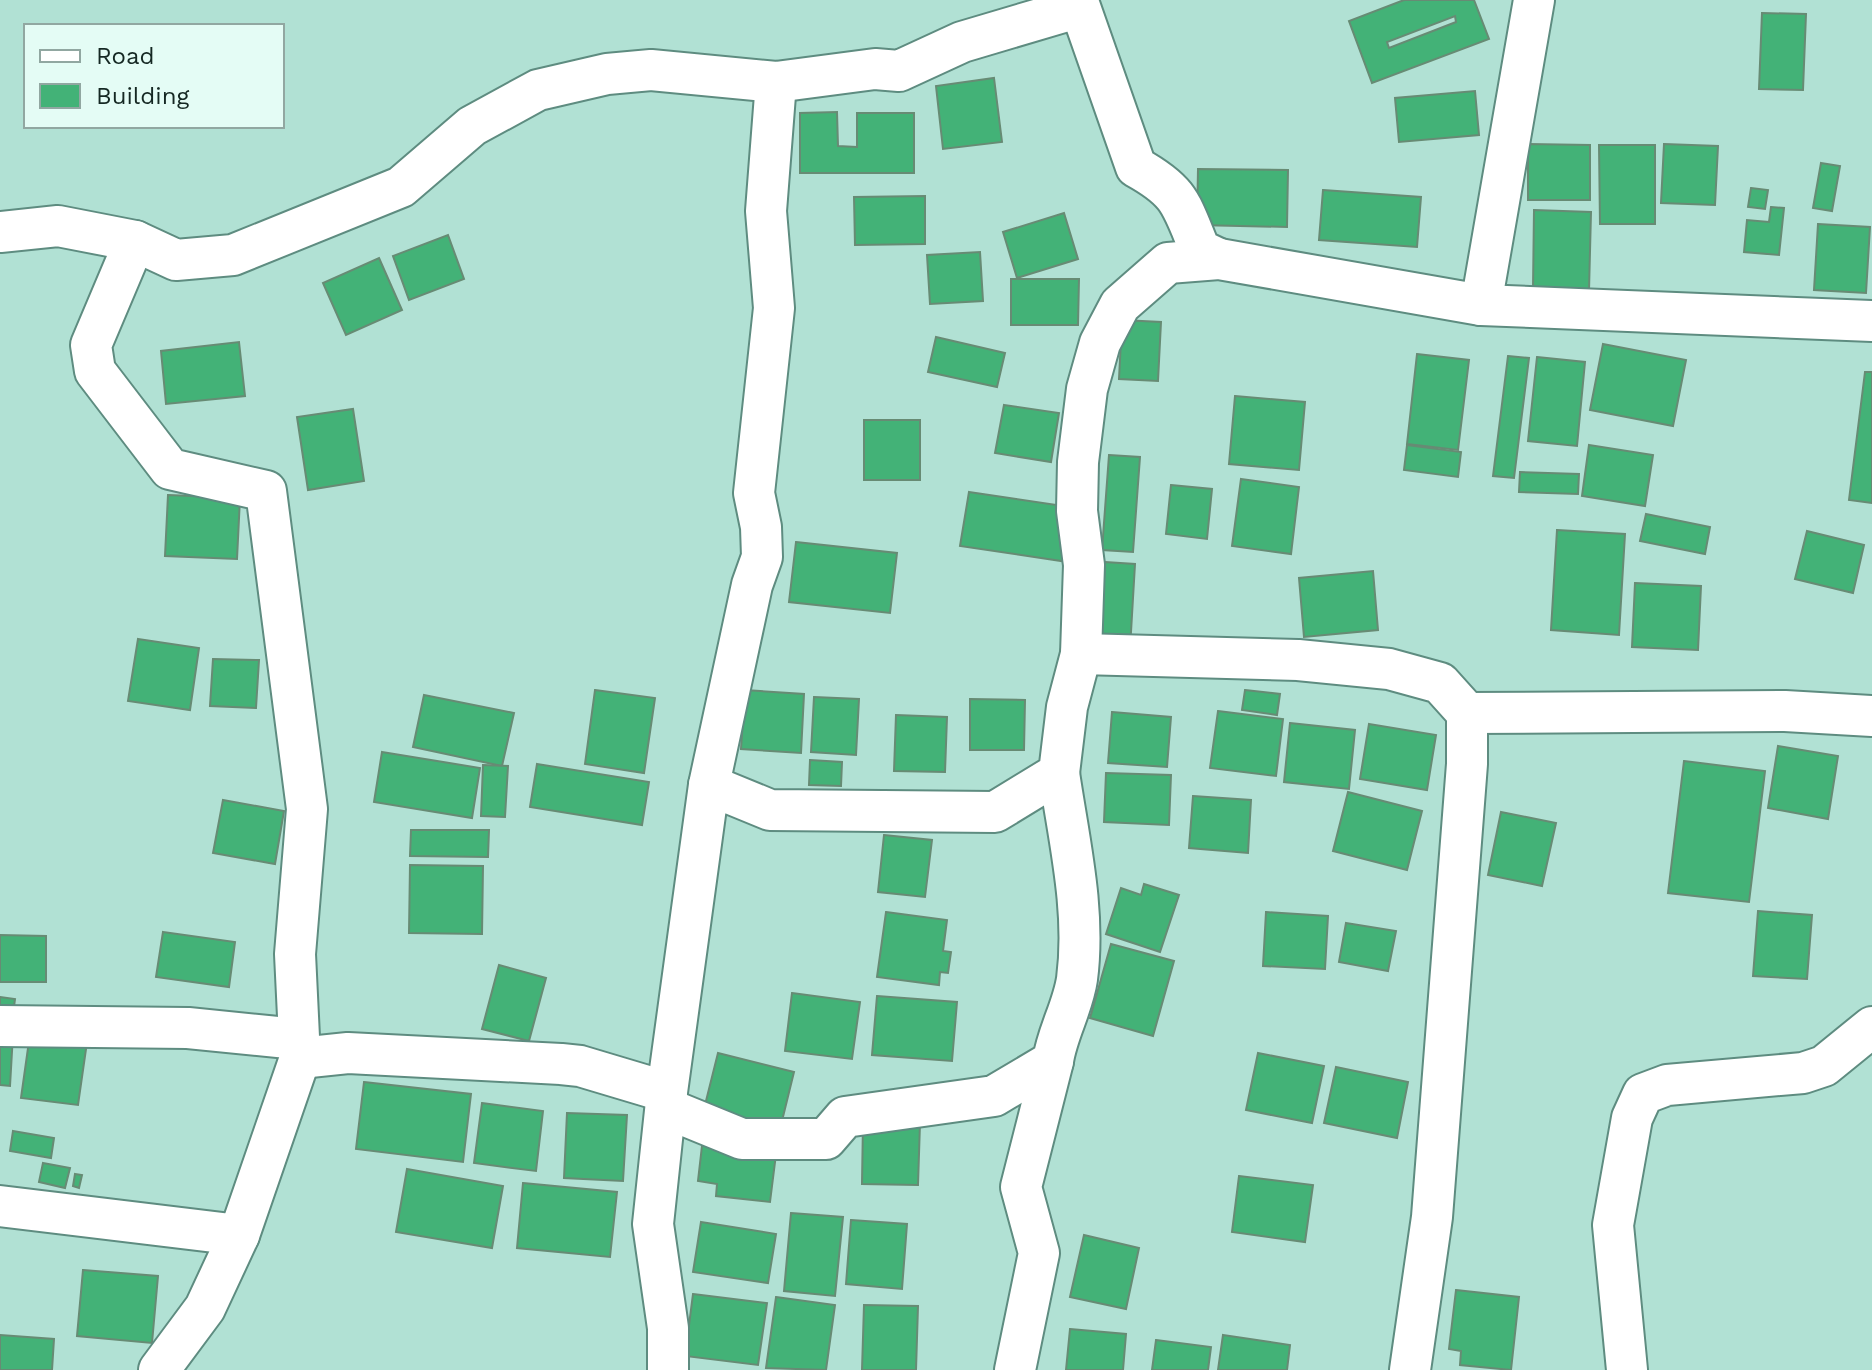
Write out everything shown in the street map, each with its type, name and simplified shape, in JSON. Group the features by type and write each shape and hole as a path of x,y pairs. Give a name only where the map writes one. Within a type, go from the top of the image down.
{"street":[{"path":"1481,305 1534,0"},
{"path":"0,232 58,226 135,241 176,260 233,255 401,187 472,126 538,90 607,74 651,70 776,82 875,69 899,71 962,42 1083,4 1136,167 1168,184 1200,250 1219,259"},
{"path":"668,1370 668,1328 653,1224 709,785 752,585 762,557 761,527 754,493 774,308 766,211 776,82"},
{"path":"135,241 91,345 95,371 170,469 266,491 307,809 295,954 299,1049 239,1235 205,1308 159,1370"},
{"path":"1015,1370 1039,1253 1021,1187 1053,1061 1056,1036 1077,982 1080,906 1059,773 1067,707 1081,654 1084,565 1077,511 1078,462 1087,389 1100,343 1120,305 1168,263 1219,259 1481,305 1872,321"},
{"path":"1081,654 1298,660 1389,669 1440,683 1467,713 1467,764 1432,1217 1410,1370"},
{"path":"1467,713 1785,711 1872,716"},
{"path":"709,785 770,810 995,812 1059,773"},
{"path":"0,1026 188,1028 299,1049 570,1065 667,1100 742,1139 826,1139 845,1117 994,1096 1053,1061"},
{"path":"1627,1370 1613,1225 1632,1118 1643,1094 1667,1085 1803,1073 1824,1066 1872,1027"},
{"path":"0,1206 239,1235"}],"building":[{"path":"1404,0 1474,0 1489,39 1372,83 1349,21","holes":["1455,16 1456,22 1389,48 1387,42"]},
{"path":"1762,13 1806,14 1803,90 1759,89"},
{"path":"994,78 1002,142 943,149 936,86"},
{"path":"1475,91 1479,135 1399,142 1395,98"},
{"path":"837,112 838,146 857,147 857,113 914,113 914,173 800,173 800,113"},
{"path":"1528,144 1590,145 1590,200 1528,200"},
{"path":"1664,144 1718,146 1715,205 1661,203"},
{"path":"1599,145 1655,145 1655,224 1600,224"},
{"path":"1821,163 1840,166 1832,211 1813,208"},
{"path":"1198,169 1288,170 1287,227 1197,225"},
{"path":"1751,188 1768,190 1765,209 1748,207"},
{"path":"1323,190 1421,197 1417,247 1319,240"},
{"path":"925,196 925,244 855,245 854,197"},
{"path":"1771,207 1784,208 1779,255 1744,252 1747,220 1769,222"},
{"path":"1534,210 1591,212 1589,291 1533,289"},
{"path":"1064,213 1078,259 1017,278 1003,232"},
{"path":"1818,224 1870,227 1866,293 1814,290"},
{"path":"448,235 464,279 409,300 393,256"},
{"path":"980,252 983,301 930,304 927,255"},
{"path":"379,258 402,310 346,335 323,283"},
{"path":"1011,279 1079,279 1078,325 1011,325"},
{"path":"1122,320 1161,322 1158,381 1119,379"},
{"path":"936,337 1005,353 997,387 928,372"},
{"path":"239,342 245,396 166,404 161,351"},
{"path":"1603,344 1686,360 1673,426 1590,410"},
{"path":"1417,354 1469,360 1458,450 1407,444"},
{"path":"1508,356 1529,358 1514,478 1493,476"},
{"path":"1537,357 1585,362 1577,446 1528,441"},
{"path":"1865,372 1872,372 1872,503 1849,500"},
{"path":"1235,396 1305,402 1299,470 1229,464"},
{"path":"1004,405 1059,413 1051,462 995,453"},
{"path":"353,409 364,481 308,490 297,417"},
{"path":"864,420 920,420 920,480 864,480"},
{"path":"1407,445 1461,452 1458,477 1404,470"},
{"path":"1589,445 1653,455 1645,506 1582,496"},
{"path":"1109,455 1140,457 1133,552 1102,550"},
{"path":"1520,472 1579,474 1578,494 1519,492"},
{"path":"1241,479 1299,487 1291,554 1232,546"},
{"path":"1171,485 1212,489 1207,539 1166,534"},
{"path":"969,492 1077,508 1068,562 960,546"},
{"path":"168,495 240,498 237,559 165,556"},
{"path":"1646,514 1710,527 1705,554 1640,541"},
{"path":"1557,530 1625,534 1619,635 1551,630"},
{"path":"1807,531 1864,545 1853,593 1795,579"},
{"path":"796,542 897,553 890,613 789,602"},
{"path":"1105,562 1135,564 1130,649 1100,648"},
{"path":"1373,571 1378,630 1304,637 1299,578"},
{"path":"1635,583 1701,586 1698,650 1632,647"},
{"path":"138,639 199,648 190,710 128,701"},
{"path":"213,659 259,660 256,708 210,706"},
{"path":"595,690 655,698 644,773 585,764"},
{"path":"745,690 804,694 801,753 741,749"},
{"path":"1245,690 1280,694 1277,715 1242,710"},
{"path":"424,695 514,713 502,766 413,747"},
{"path":"814,697 859,699 856,755 811,752"},
{"path":"970,699 1025,700 1024,750 970,750"},
{"path":"1218,711 1283,719 1276,776 1210,768"},
{"path":"1112,712 1171,717 1167,767 1108,763"},
{"path":"896,715 947,717 945,772 894,771"},
{"path":"1290,723 1355,730 1349,789 1284,782"},
{"path":"1369,724 1436,735 1427,790 1360,779"},
{"path":"1778,746 1838,756 1828,819 1768,808"},
{"path":"382,752 480,768 472,818 374,802"},
{"path":"810,760 842,762 841,786 809,785"},
{"path":"1684,761 1765,771 1749,902 1668,893"},
{"path":"537,764 649,782 642,825 530,807"},
{"path":"483,765 508,766 505,817 481,816"},
{"path":"1106,773 1171,775 1169,825 1104,822"},
{"path":"1348,792 1422,811 1407,870 1333,851"},
{"path":"1193,796 1251,800 1248,853 1189,848"},
{"path":"223,800 284,811 275,864 213,853"},
{"path":"1501,812 1556,823 1542,886 1488,875"},
{"path":"411,830 489,830 488,857 410,856"},
{"path":"884,835 932,840 925,897 878,892"},
{"path":"410,865 483,866 482,934 409,933"},
{"path":"1144,884 1179,895 1160,952 1106,934 1121,888 1141,895"},
{"path":"1758,911 1812,915 1807,979 1753,976"},
{"path":"886,912 947,920 943,951 951,952 948,973 940,972 939,985 877,977"},
{"path":"1266,912 1328,916 1325,969 1263,966"},
{"path":"1346,923 1396,931 1388,971 1339,962"},
{"path":"163,932 235,942 229,987 156,977"},
{"path":"0,935 46,936 46,982 0,982"},
{"path":"1111,944 1174,961 1153,1036 1090,1018"},
{"path":"499,965 546,978 529,1041 482,1029"},
{"path":"792,993 860,1002 852,1059 785,1051"},
{"path":"877,996 957,1002 952,1061 872,1055"},
{"path":"0,997 15,999 12,1022 0,1020"},
{"path":"0,1034 13,1034 10,1086 0,1085"},
{"path":"30,1034 87,1042 78,1105 21,1098"},
{"path":"718,1053 794,1072 780,1129 704,1109"},
{"path":"1258,1053 1324,1066 1312,1123 1246,1110"},
{"path":"1336,1067 1408,1082 1397,1138 1324,1123"},
{"path":"364,1082 471,1094 463,1162 356,1149"},
{"path":"482,1103 543,1111 536,1171 474,1163"},
{"path":"567,1113 627,1115 623,1181 564,1178"},
{"path":"863,1122 920,1123 918,1185 862,1184"},
{"path":"13,1131 54,1138 51,1158 10,1151"},
{"path":"703,1137 777,1146 770,1202 716,1196 717,1184 698,1181"},
{"path":"43,1163 70,1168 65,1188 39,1182"},
{"path":"407,1169 503,1186 492,1248 396,1232"},
{"path":"75,1174 82,1175 79,1188 73,1186"},
{"path":"1239,1176 1313,1185 1305,1242 1232,1232"},
{"path":"523,1183 617,1192 610,1257 517,1248"},
{"path":"791,1213 843,1217 835,1296 784,1291"},
{"path":"851,1220 907,1224 902,1289 846,1284"},
{"path":"701,1222 776,1234 768,1283 693,1272"},
{"path":"1084,1235 1139,1248 1126,1309 1070,1297"},
{"path":"83,1270 158,1276 152,1343 77,1336"},
{"path":"1456,1290 1519,1297 1511,1370 1460,1365 1461,1351 1449,1349"},
{"path":"693,1294 767,1303 758,1365 685,1356"},
{"path":"776,1297 835,1305 826,1370 766,1368"},
{"path":"864,1305 918,1306 916,1370 862,1370"},
{"path":"1070,1329 1126,1334 1123,1370 1066,1370"},
{"path":"0,1335 54,1339 52,1370 0,1370"},
{"path":"1223,1335 1290,1345 1287,1370 1218,1370"},
{"path":"1156,1340 1211,1347 1208,1370 1152,1370"}]}
